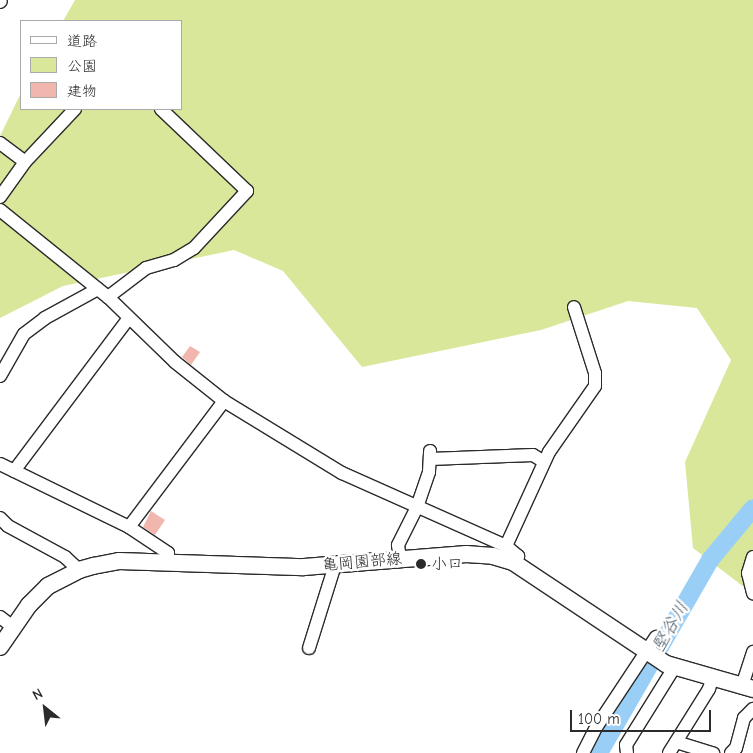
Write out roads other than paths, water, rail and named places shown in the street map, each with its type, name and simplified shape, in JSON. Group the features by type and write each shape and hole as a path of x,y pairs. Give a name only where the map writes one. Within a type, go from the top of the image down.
{"main road":[{"name":"亀岡園部線","path":"0,647 6,622 48,586 79,570 119,562 254,567 335,565 400,558 466,554 493,556 514,562 645,652 674,668 748,688"}],"street":[{"path":"0,197 25,162 74,110"},
{"path":"0,376 24,334 45,318 103,294 146,268 174,260 194,248 247,192 162,110"},
{"path":"0,143 25,162"},
{"path":"0,210 103,294 175,362 224,401 342,474 506,546 518,556 514,562"},
{"path":"506,546 544,462 595,386 595,373 574,307"},
{"path":"14,470 129,318"},
{"path":"129,527 224,401"},
{"path":"400,558 398,545 417,507 430,455 533,455 544,462"},
{"path":"0,464 129,527 168,553 167,563"},
{"path":"0,518 8,526 65,557 79,570"},
{"path":"753,558 748,573 753,593"},
{"path":"309,648 335,565"},
{"path":"583,753 597,726 656,637"},
{"path":"748,688 753,652"},
{"path":"627,753 626,745 674,668"},
{"path":"669,753 709,689 712,679"},
{"path":"731,753 736,748 744,718 753,709"},
{"path":"676,742 713,753"}],"waterway":[{"name":"堅谷川","path":"599,753 710,560 753,508"}],"place":[{"name":"小口","path":"421,564"}]}
